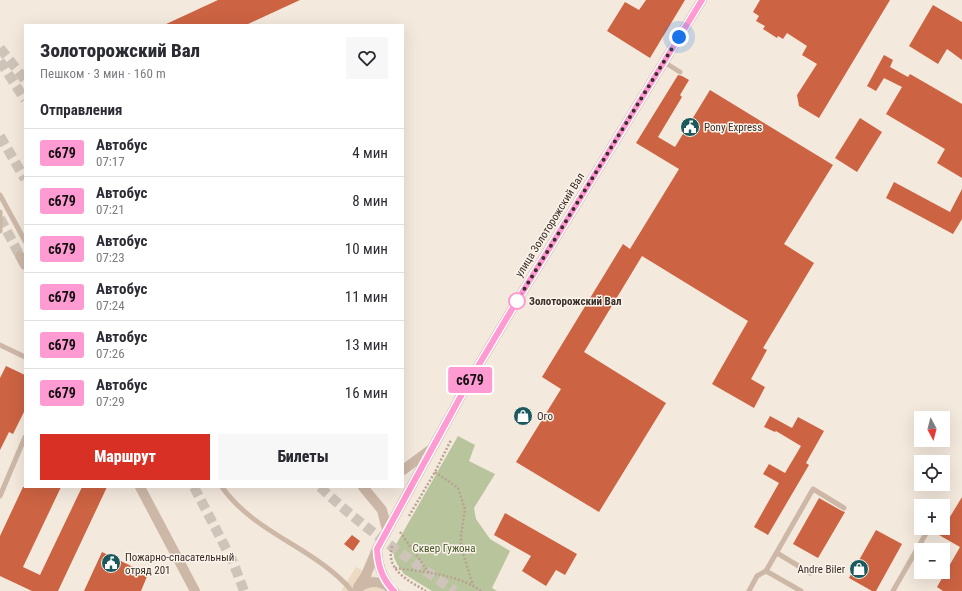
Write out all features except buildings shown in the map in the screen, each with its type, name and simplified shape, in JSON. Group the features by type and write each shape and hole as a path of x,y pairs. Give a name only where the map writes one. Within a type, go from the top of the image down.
{"street":[{"name":"улица Золоторожский Вал","path":"355,590 366,575 387,530 434,448 468,383 702,0"},
{"path":"404,469 434,448"},
{"path":"141,488 195,591"},
{"path":"364,488 382,510 387,530"},
{"path":"377,549 380,571 392,589"},
{"path":"355,590 364,584 377,582 392,589"}],"lane":[{"path":"664,62 680,72"},
{"path":"0,195 24,239"},
{"path":"0,212 0,230"},
{"path":"0,345 24,357"},
{"path":"0,496 24,439"},
{"path":"223,488 229,496 260,524 313,557 355,590"},
{"path":"749,591 757,576 766,571 813,489 844,508"},
{"path":"893,591 925,535"},
{"path":"777,553 810,573"},
{"path":"766,571 792,589 801,591"}],"path":[{"path":"408,519 435,472 451,439"},
{"path":"435,472 458,488 465,510 461,535 461,547 473,585"},
{"path":"397,537 404,525"},
{"path":"400,532 430,573"},
{"path":"395,542 390,554 394,568 403,577 426,591"},
{"path":"394,568 454,578 473,585 481,591"}],"green space":[{"name":"Сквер Гужона","path":"458,436 475,445 469,461 495,474 474,508 476,519 490,539 510,551 492,588 497,591 432,591 404,574 394,557 394,548"}],"shaded area":[{"path":"356,567 402,591 341,591"}],"tunnel":[{"path":"0,48 24,79"},
{"path":"0,61 24,98"},
{"path":"0,136 24,177"},
{"path":"0,218 20,256"},
{"path":"195,488 233,562 244,591"},
{"path":"321,488 368,529 455,591"}],"bus line":[{"name":"с679","path":"394,591 384,579 380,571 377,549 434,448 468,383 702,0"}],"place":[{"name":"Pony Express","path":"690,127"},
{"name":"Золоторожский Вал","path":"517,301"},
{"name":"Ого","path":"523,416"},
{"name":"Пожарно-спасательный отряд 201","path":"111,563"},
{"name":"Andre Biler","path":"859,569"}],"route":[{"path":"517,301 679,37"}]}
